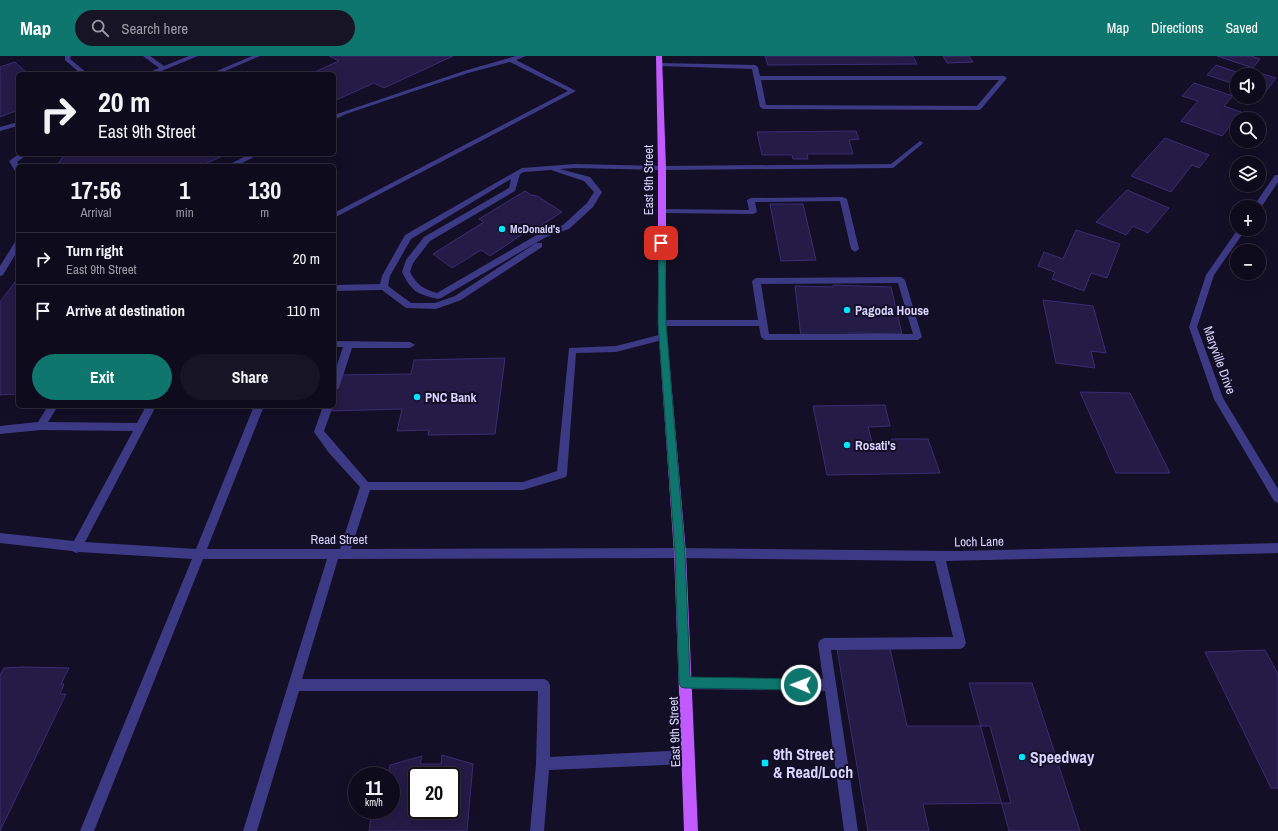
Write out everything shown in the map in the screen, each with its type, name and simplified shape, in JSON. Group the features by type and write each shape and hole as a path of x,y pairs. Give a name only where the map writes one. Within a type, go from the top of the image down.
{"main road":[{"name":"East 9th Street","path":"660,60 662,323 680,553 690,831"}],"street":[{"path":"68,56 67,59 83,72"},
{"path":"146,56 163,68"},
{"path":"153,72 195,56"},
{"path":"218,72 257,56"},
{"path":"491,56 503,62"},
{"path":"336,117 459,74 523,56"},
{"path":"336,215 573,91 512,60"},
{"path":"660,60 755,67 763,107 979,108 1004,78 758,78"},
{"path":"0,129 16,125"},
{"path":"384,287 386,276 408,237 522,170 575,166 662,168 893,166 920,142"},
{"path":"16,165 14,161 21,156"},
{"path":"234,164 252,156"},
{"path":"336,288 384,287 409,306 436,306 458,298 566,227 590,206 598,192 587,179 548,168"},
{"path":"517,173 512,189 427,239 409,262 406,272 412,284 422,292 438,296 543,235 566,227"},
{"path":"1262,200 1278,177"},
{"path":"661,211 753,212 751,200 843,200 855,249"},
{"name":"Maryville Drive","path":"1237,236 1210,275 1193,327 1219,399 1278,498"},
{"path":"0,273 16,247"},
{"path":"901,280 918,337 765,337 763,323 756,281 901,280"},
{"path":"662,323 763,323"},
{"path":"327,408 319,432 333,450 366,486 523,486 562,474 572,350 616,348 663,337"},
{"path":"336,344 410,345"},
{"path":"336,382 349,344"},
{"path":"41,426 52,408"},
{"path":"76,548 150,408"},
{"path":"87,831 258,408"},
{"path":"0,430 41,426 140,427"},
{"path":"250,831 294,685 339,553 366,486"},
{"name":"Read Street","path":"0,538 76,548 199,554 680,553"},
{"name":"Loch Lane","path":"680,553 939,556 1278,548"},
{"path":"851,831 824,644 960,643 939,556"},
{"path":"685,683 830,685"},
{"path":"294,685 544,686 543,764 537,831"},
{"path":"543,764 688,757"}],"building":[{"path":"329,56 453,56 384,88 374,83 336,100 336,72 314,72 339,61"},
{"path":"765,56 913,56 917,64 768,65"},
{"path":"943,56 969,56 973,62 947,63"},
{"path":"1217,56 1251,56 1260,59 1253,68"},
{"path":"15,62 26,72 16,72 16,111 0,117 0,67"},
{"path":"1216,65 1230,70 1230,83 1207,75"},
{"path":"1266,75 1276,78 1266,91"},
{"path":"1194,83 1230,95 1230,99 1224,106 1241,112 1230,112 1230,126 1222,136 1181,121 1198,101 1182,96"},
{"path":"856,131 859,139 849,140 853,154 807,154 808,159 793,159 792,155 762,155 757,132"},
{"path":"1165,138 1209,155 1199,168 1192,165 1171,192 1131,176"},
{"path":"62,156 222,156 204,164 58,164 63,157"},
{"path":"1127,190 1169,208 1148,233 1133,226 1126,235 1096,222"},
{"name":"McDonald's","path":"525,191 531,195 537,196 562,212 534,230 532,228 490,256 481,250 452,268 433,254 484,222 479,219"},
{"path":"770,204 803,204 816,260 781,261"},
{"path":"1076,230 1120,244 1107,278 1091,273 1084,291 1052,279 1055,272 1038,266 1044,252 1063,259"},
{"path":"16,281 16,394 0,395 0,302"},
{"name":"Pagoda House","path":"833,285 891,287 902,334 848,333 849,338 801,337 795,286 833,287"},
{"path":"1043,300 1093,306 1106,353 1091,351 1095,368 1056,363"},
{"name":"PNC Bank","path":"505,358 495,434 428,435 429,430 397,431 402,409 327,411 328,408 336,408 336,382 338,375 411,374 414,360"},
{"path":"1080,392 1130,393 1170,473 1116,473"},
{"name":"Rosati's","path":"885,405 890,426 868,427 874,450 895,450 891,439 928,439 940,473 827,475 813,406"},
{"name":"Speedway","path":"890,648 907,726 990,726 1011,803 923,804 929,831 868,831 837,649"},
{"path":"1265,650 1278,674 1278,788 1271,788 1205,652"},
{"path":"4,668 69,668 61,684 64,684 60,694 66,694 0,831 0,675"},
{"name":"Speedway","path":"969,683 1032,683 1080,831 1009,831"},
{"path":"442,755 473,764 467,831 369,831 371,819 400,819 400,767 390,767 390,765 422,756 420,764 441,764"}],"place":[{"name":"McDonald's","path":"502,229"},
{"name":"Pagoda House","path":"847,310"},
{"name":"PNC Bank","path":"417,397"},
{"name":"Rosati's","path":"847,445"},
{"name":"Speedway","path":"1022,757"},
{"name":"9th Street & Read/Loch","path":"765,763"}],"route":[{"path":"661,243 662,323 680,553 685,683 801,685"}]}
